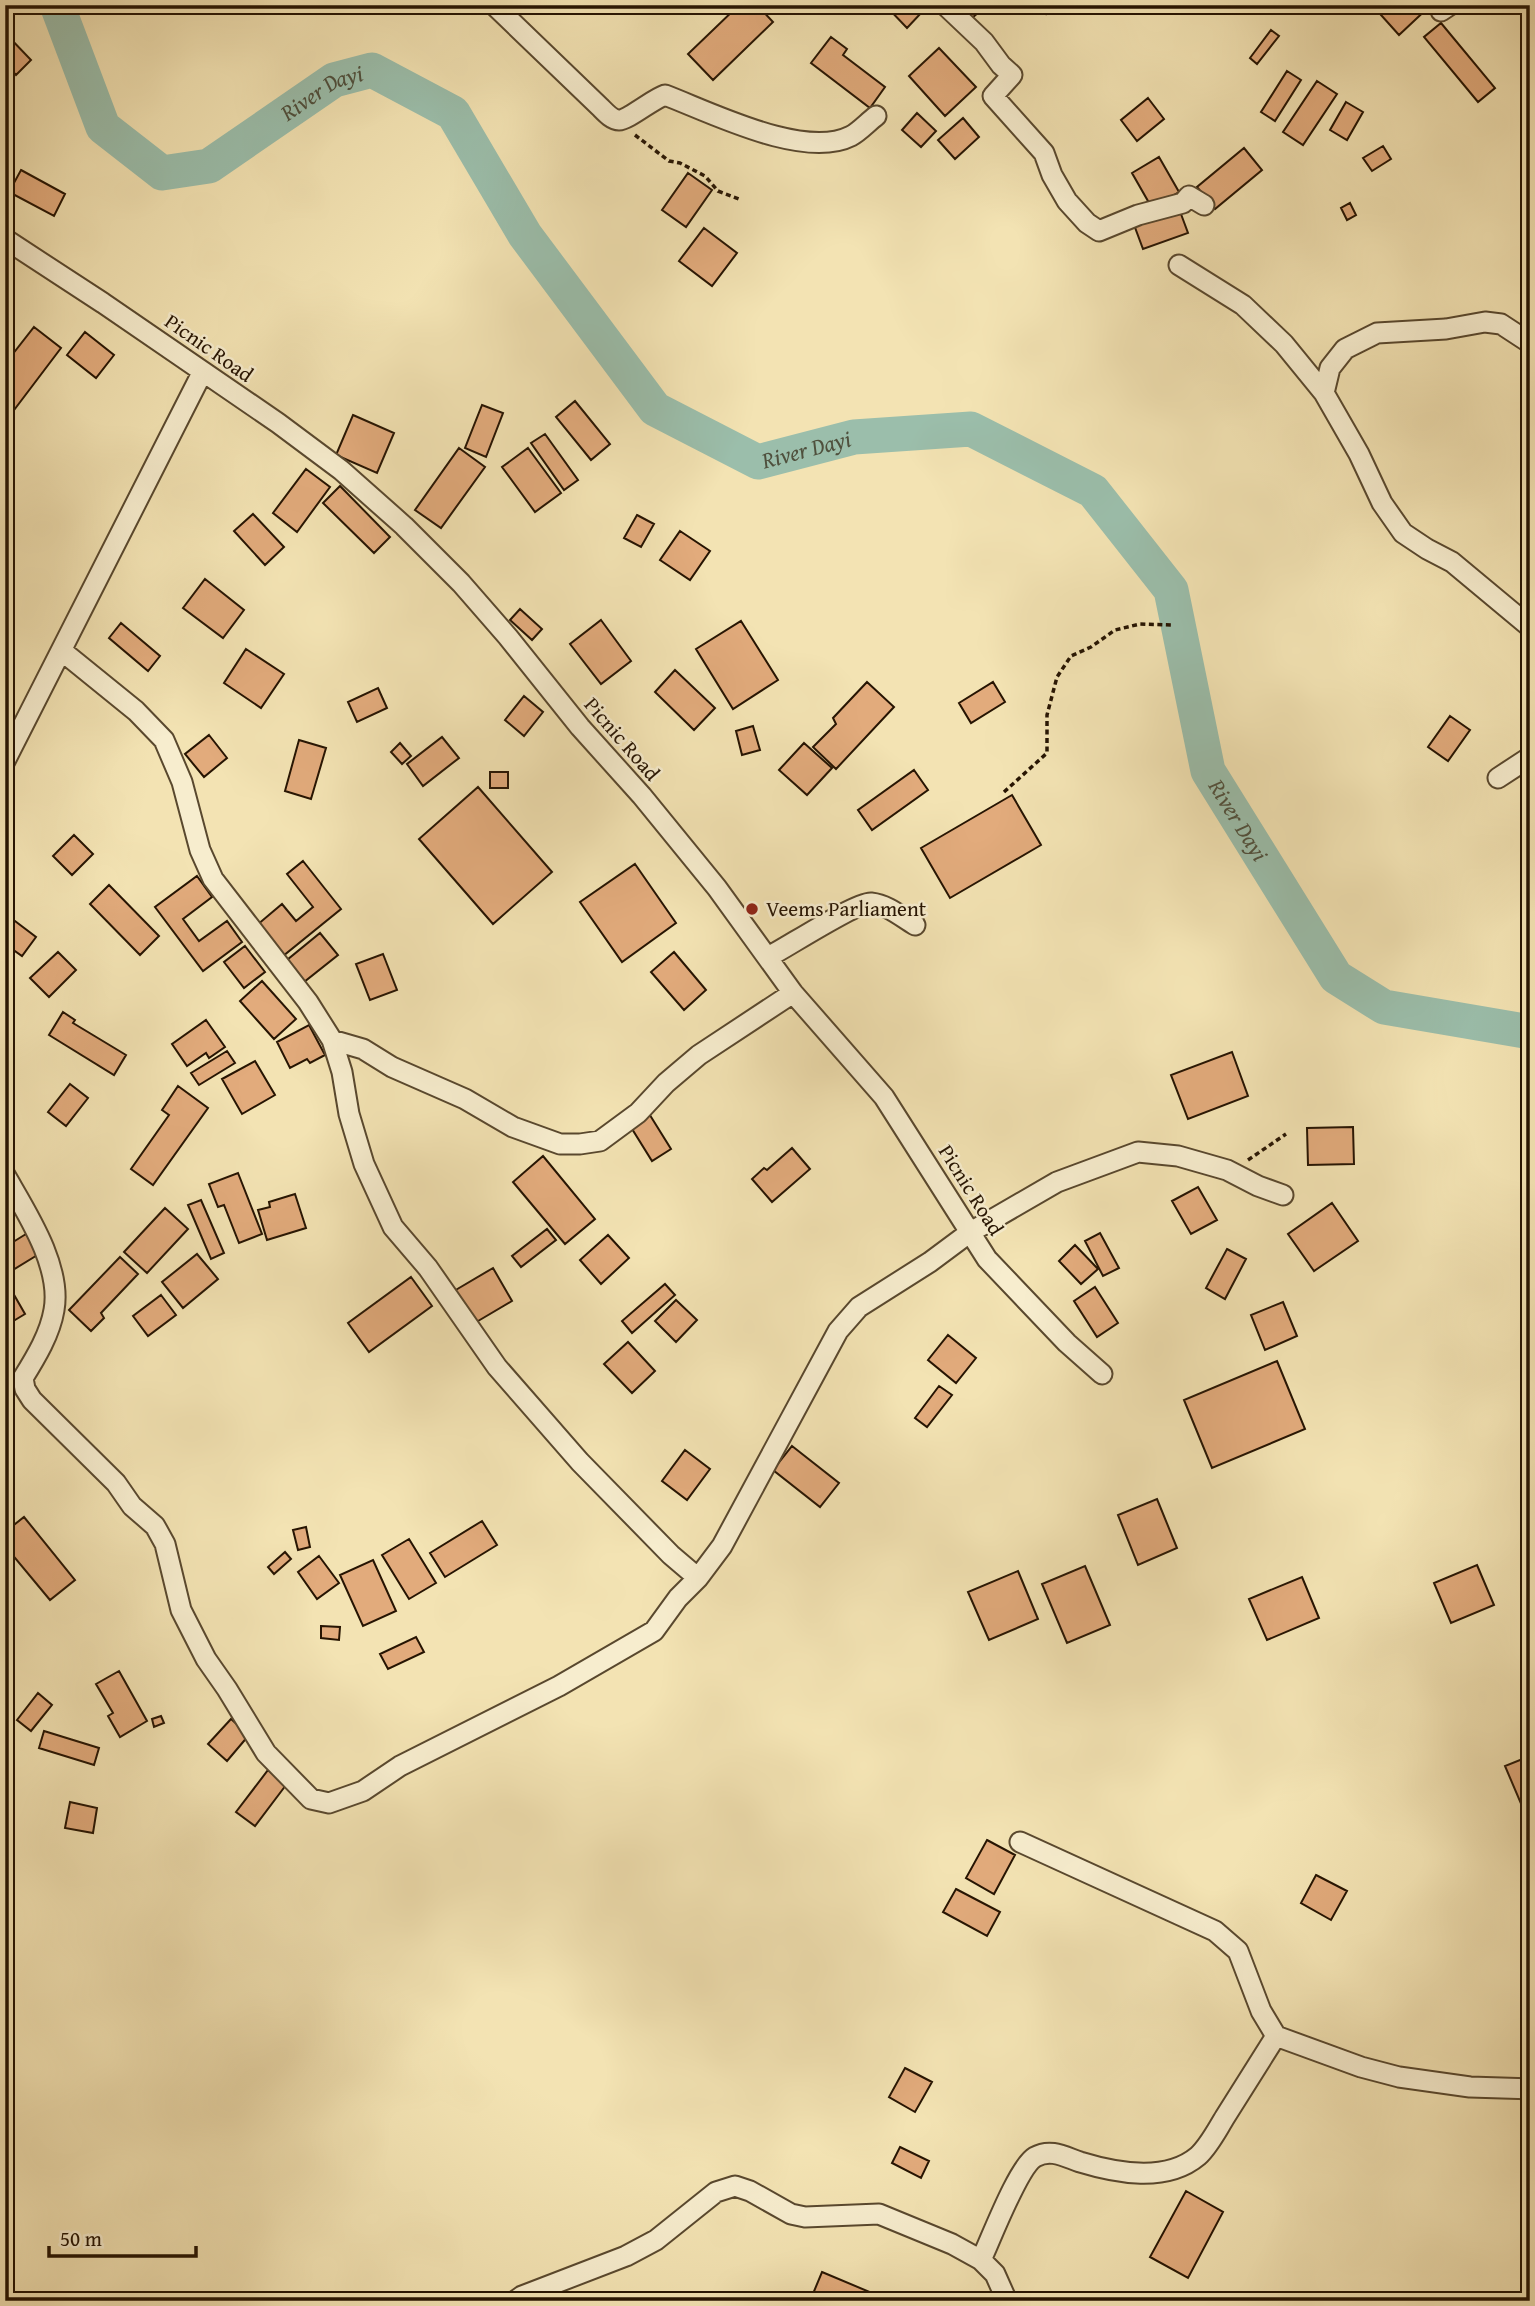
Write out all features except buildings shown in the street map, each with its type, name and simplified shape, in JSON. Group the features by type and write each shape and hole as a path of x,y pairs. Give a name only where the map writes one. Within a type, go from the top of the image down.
{"street":[{"path":"494,5 611,118 626,118 652,100 665,95 729,121 794,141 823,142 850,137 876,116"},
{"path":"945,5 984,42 1012,75 993,96 1044,153 1052,175 1067,201 1087,223 1099,231 1138,215 1183,203 1189,196 1204,205"},
{"name":"Picnic Road","path":"5,239 278,423 341,470 404,526 461,583 580,727 667,826 717,888 793,993 884,1097 987,1259 1066,1343 1102,1374"},
{"path":"1179,265 1243,305 1284,344 1324,393 1359,454 1382,503 1403,533 1452,562 1530,626"},
{"path":"1324,393 1330,368 1345,349 1377,333 1446,329 1485,321 1502,324 1530,343"},
{"path":"5,761 202,373"},
{"path":"62,651 136,710 164,740 182,782 200,850 213,879 308,1002 331,1040 342,1072 349,1114 364,1164 393,1227 428,1268 497,1367 580,1462 671,1555 698,1578"},
{"path":"1498,778 1530,757"},
{"path":"768,957 842,914 867,903 889,908 915,925"},
{"path":"331,1040 363,1049 392,1067 466,1099 513,1127 560,1144 580,1144 600,1141 638,1113 666,1083 699,1055 793,993"},
{"path":"5,1175 45,1251 56,1286 54,1310 45,1339 23,1378 25,1389 116,1483 132,1506 155,1526 165,1544 181,1610 206,1659 228,1689 266,1753 311,1799 329,1803 363,1791 400,1766 559,1686 654,1631 722,1546 838,1331 859,1307 930,1262 969,1233 1057,1182 1138,1152 1178,1156 1227,1170 1283,1195"},
{"path":"1020,1842 1216,1931 1238,1951 1261,2011 1276,2036 1362,2067 1399,2077 1470,2087 1530,2089"},
{"path":"981,2260 1023,2171 1034,2158 1050,2152 1083,2163 1136,2174 1182,2166 1198,2156 1213,2137 1276,2036"},
{"path":"515,2301 636,2251 656,2240 716,2192 735,2186 750,2191 791,2214 805,2217 878,2214 952,2244 981,2260 995,2274 1007,2301"}],"path":[{"path":"618,120 649,148 669,161 680,163 705,176 718,191 739,199"},
{"path":"1004,792 1046,753 1047,715 1057,677 1071,656 1091,647 1115,630 1140,624 1171,625"},
{"path":"1253,1158 1286,1134"}],"waterway":[{"name":"River Dayi","path":"57,5 103,127 162,173 209,166 334,80 372,70 453,113 525,235 655,409 758,462 854,437 971,429 1093,491 1171,590 1208,771 1336,977 1384,1007 1530,1032"}],"place":[{"name":"Veems Parliament","path":"752,909"}]}
